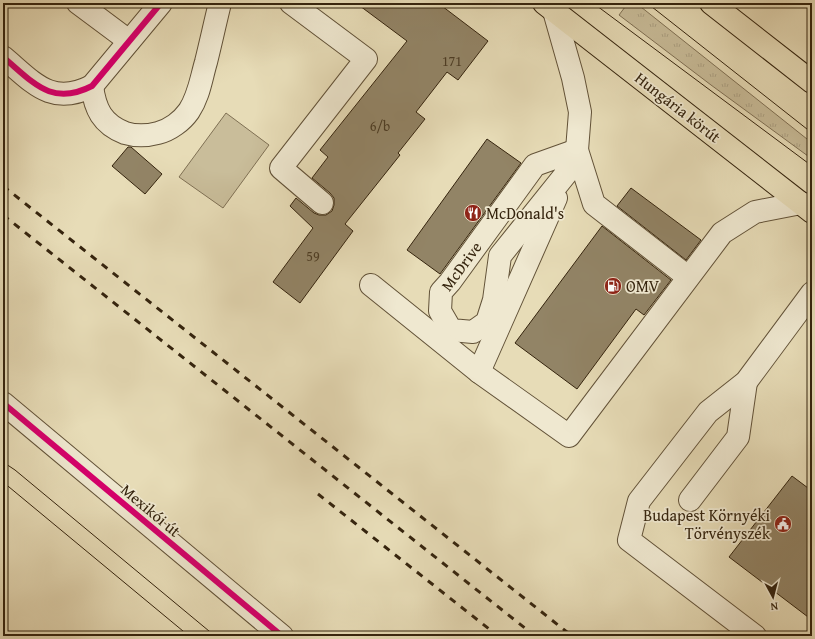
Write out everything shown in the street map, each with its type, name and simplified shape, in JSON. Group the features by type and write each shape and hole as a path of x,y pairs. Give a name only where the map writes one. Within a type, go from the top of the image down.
{"main road":[{"path":"711,3 812,82"},
{"name":"Hungária körút","path":"549,7 807,207"}],"street":[{"path":"78,3 129,41"},
{"path":"3,57 41,88 62,94 72,94 83,91 92,86 161,3"},
{"path":"92,86 94,98 102,117 118,130 127,134 139,136 151,135 170,128 189,112 197,96 220,3"},
{"path":"291,3 366,59 281,168 322,203"},
{"path":"479,372 577,150 580,112 573,78 549,7"},
{"path":"577,150 594,204 688,277"},
{"name":"McDrive","path":"569,170 500,256 494,300 487,322 473,332 451,330 440,311 440,292 450,282 535,165 577,150"},
{"path":"371,285 479,372 569,436 722,233 755,212 807,207"},
{"path":"755,636 629,540 639,501 708,412 746,382 812,293"},
{"path":"690,500 738,437 746,382"},
{"name":"Mexikói út","path":"5,407 282,636"}],"green space":[{"path":"628,3 636,3 812,143 812,159 619,15"},
{"path":"226,113 269,145 223,208 179,177"}],"building":[{"path":"356,3 438,3 488,41 458,80 447,72 416,112 425,119 398,153 400,155 345,224 353,231 300,303 273,282 313,228 290,206 296,198 314,213 319,215 326,215 332,211 334,198 312,178 328,157 320,150 407,41"},
{"name":"McDonald's","path":"487,139 521,163 440,274 407,250"},
{"path":"128,147 131,147 162,174 145,194 112,166"},
{"path":"631,188 701,240 686,260 617,206"},
{"name":"OMV","path":"602,226 671,280 644,315 636,309 577,389 515,343"},
{"name":"Budapest Környéki Törvényszék","path":"792,476 812,491 812,620 729,557"}],"tram line":[{"path":"593,3 812,166"},
{"path":"647,3 812,133"},
{"path":"3,462 15,470 215,636"},
{"path":"3,482 189,636"}],"railway":[{"path":"3,186 572,636"},
{"path":"3,215 535,636"},
{"path":"318,494 498,636"}],"cycle path":[{"path":"3,57 43,89 54,93 65,94 78,92 92,86 161,3"},
{"path":"3,403 282,636"}],"place":[{"name":"McDonald's","path":"473,213"},
{"name":"OMV","path":"613,286"},
{"name":"Budapest Környéki Törvényszék","path":"783,524"}]}
